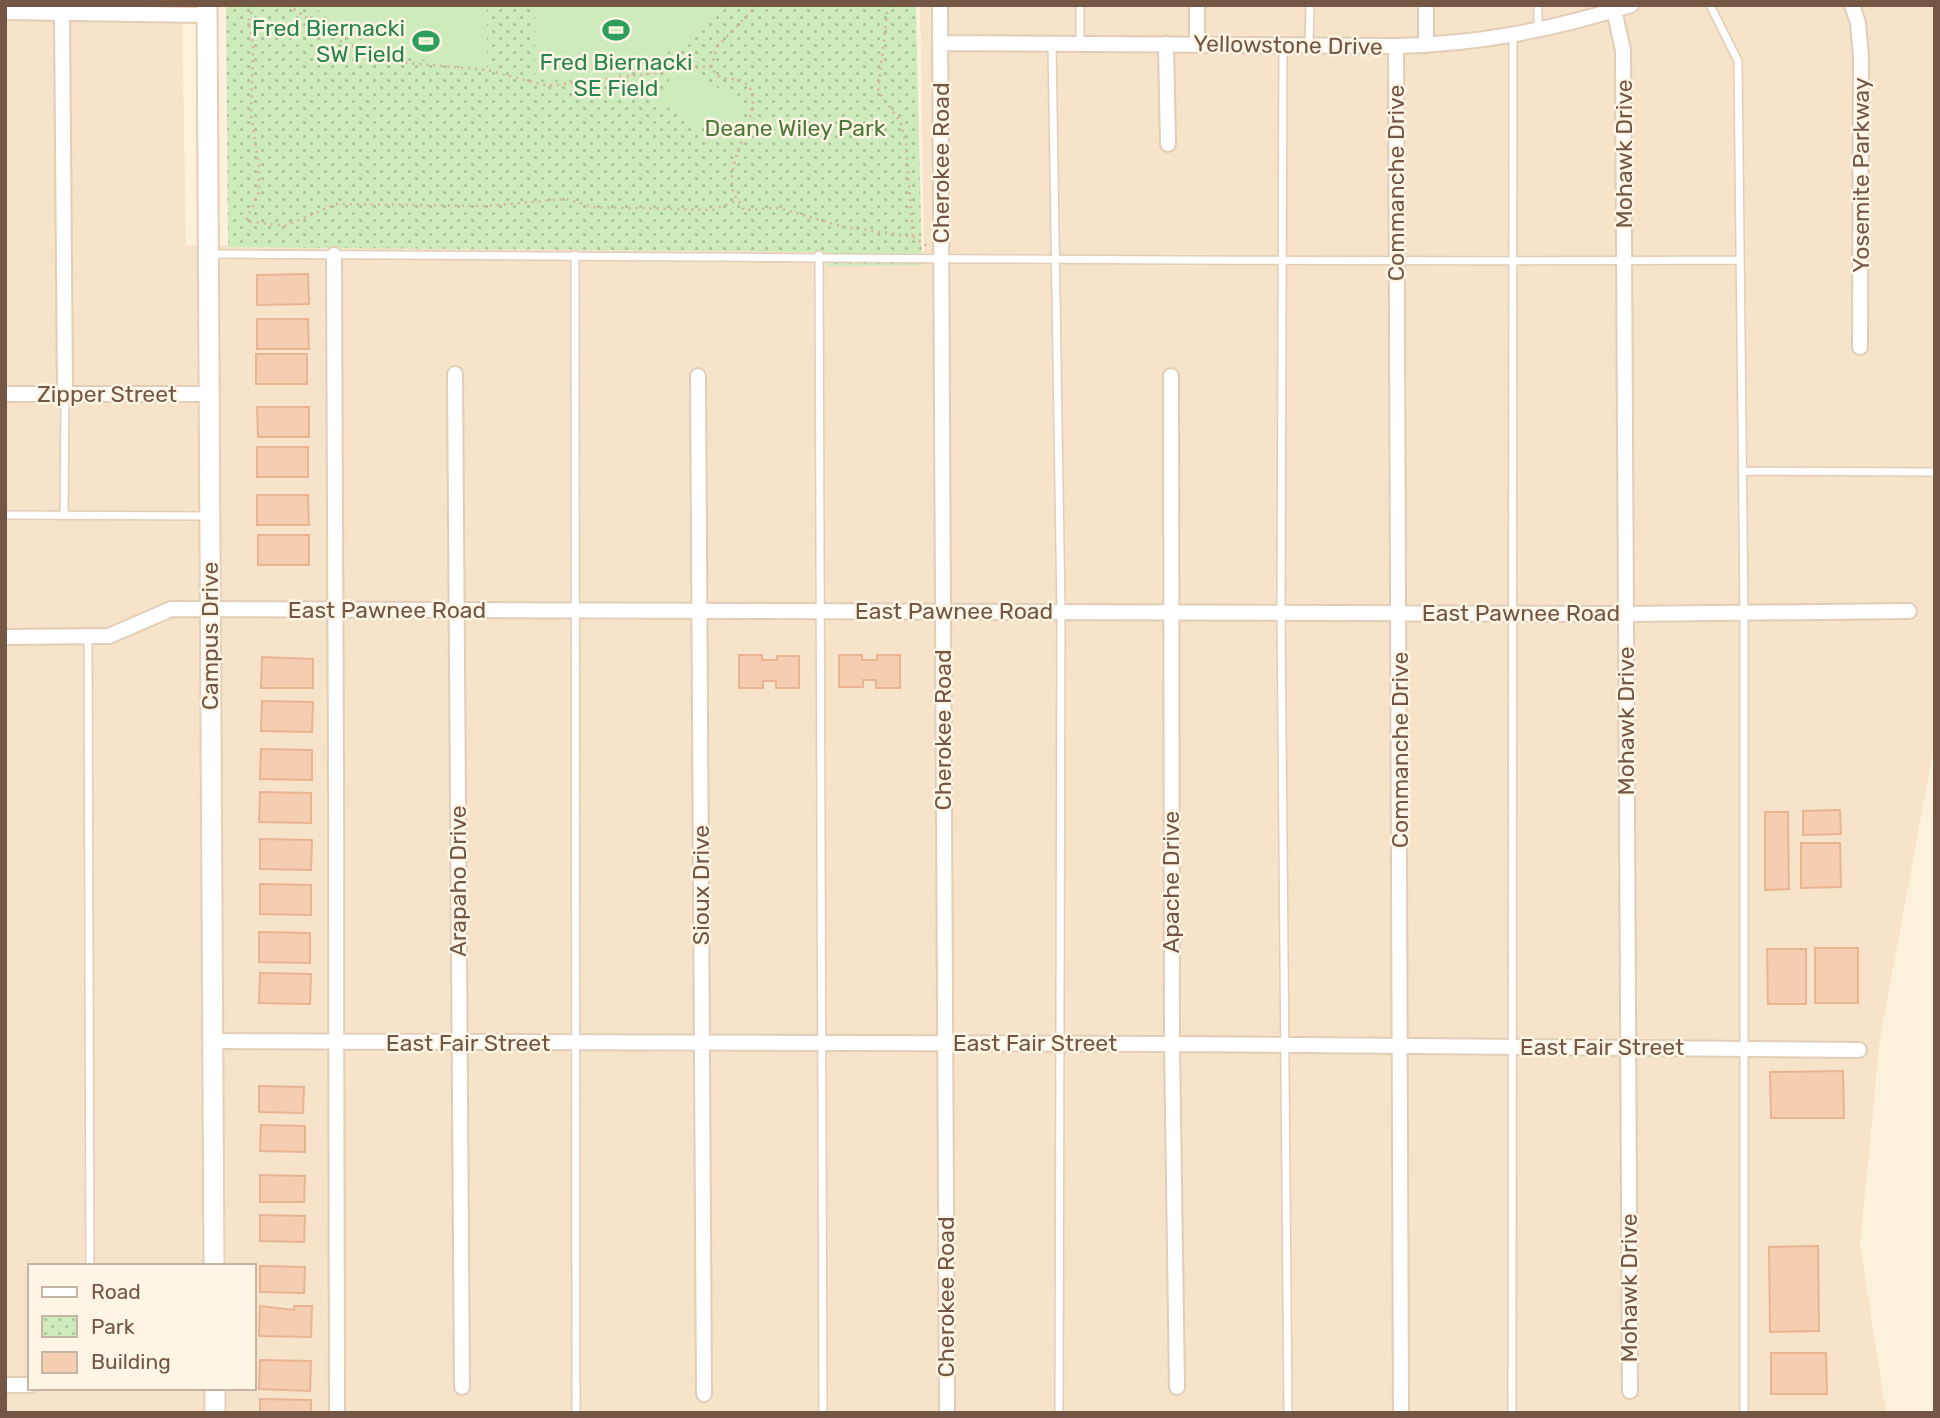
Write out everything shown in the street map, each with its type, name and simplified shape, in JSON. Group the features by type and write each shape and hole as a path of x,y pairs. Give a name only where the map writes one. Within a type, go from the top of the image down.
{"main road":[{"name":"Campus Drive","path":"207,10 214,1264"},
{"path":"215,1390 215,1413"}],"street":[{"name":"Cherokee Road","path":"940,5 947,1413"},
{"path":"1197,5 1197,44"},
{"path":"1426,5 1426,46"},
{"name":"Yellowstone Drive","path":"941,43 1426,46 1513,36 1631,5"},
{"name":"Yosemite Parkway","path":"1852,5 1858,23 1861,57 1860,347"},
{"path":"5,12 207,10"},
{"name":"Mohawk Drive","path":"1614,10 1623,50 1630,1391"},
{"path":"62,13 65,394"},
{"path":"1166,44 1168,144"},
{"name":"Commanche Drive","path":"1396,46 1401,1413"},
{"path":"334,255 337,1413"},
{"name":"Arapaho Drive","path":"455,374 462,1387"},
{"name":"Sioux Drive","path":"698,376 704,1394"},
{"name":"Apache Drive","path":"1171,376 1172,1044 1177,1387"},
{"name":"Zipper Street","path":"5,394 210,394"},
{"name":"East Pawnee Road","path":"5,638 109,636 171,609 1626,614 1909,611"},
{"name":"East Fair Street","path":"212,1041 1285,1044 1859,1050"},
{"path":"5,1385 28,1385"}],"lane":[{"path":"1080,5 1080,44"},
{"path":"1309,45 1310,5"},
{"path":"1538,5 1538,30"},
{"path":"1710,5 1738,61 1744,612 1744,1413"},
{"path":"1512,1413 1513,36"},
{"path":"1052,43 1061,612 1059,1413"},
{"path":"1283,45 1281,613 1288,1413"},
{"path":"209,254 819,255 1396,262 1740,260"},
{"path":"575,255 573,611 577,1043 576,1413"},
{"path":"819,255 824,1044 823,1413"},
{"path":"64,516 65,394"},
{"path":"1742,471 1935,472"},
{"path":"5,515 210,516"},
{"path":"89,636 90,1264"}],"path":[{"path":"253,5 249,22 253,46 251,115 259,166 259,192 246,221 285,226 336,204 486,206 566,199 593,207 713,209 739,200"},
{"path":"288,5 340,41 385,61 487,69 548,86 712,66"},
{"path":"712,66 718,47 757,5"},
{"path":"712,66 721,78 738,78 752,89 756,100 734,162 733,190 744,209 779,208 841,226 913,237 906,143 900,121 878,91 888,5"}],"shaded area":[{"path":"5,5 182,5 186,245 924,252 920,5 1935,5 1935,741 1880,1039 1860,1244 1886,1413 5,1413"}],"green space":[{"name":"Deane Wiley Park","path":"226,5 916,5 922,265 829,266 820,252 228,247"},
{"name":"Fred Biernacki SW Field","path":"311,5 487,5 487,70 416,58 372,43 351,33"},
{"name":"Fred Biernacki SE Field","path":"535,5 728,5 695,35 654,60 616,75 570,80 535,79"},
{"path":"678,65 744,103 724,139 657,101"}],"building":[{"path":"308,274 309,304 257,305 257,275"},
{"path":"257,319 308,319 309,349 257,349"},
{"path":"256,354 307,354 307,384 256,384"},
{"path":"257,407 309,407 309,437 258,437"},
{"path":"257,447 308,447 308,477 257,477"},
{"path":"257,495 308,495 309,525 257,525"},
{"path":"258,535 309,535 309,565 258,565"},
{"path":"739,655 762,655 762,660 777,660 777,656 799,656 799,688 776,688 776,681 763,681 763,688 739,688"},
{"path":"839,655 862,655 862,660 877,660 877,655 900,655 900,688 876,688 876,680 863,680 863,687 839,687"},
{"path":"262,657 313,659 313,688 261,688"},
{"path":"262,701 313,702 312,732 261,731"},
{"path":"261,749 312,750 312,780 260,779"},
{"path":"260,792 311,793 311,823 259,822"},
{"path":"1840,810 1841,834 1803,835 1803,811"},
{"path":"1765,812 1788,812 1789,889 1765,890"},
{"path":"260,839 312,840 311,870 260,869"},
{"path":"1801,843 1840,843 1841,887 1801,888"},
{"path":"260,884 311,885 311,915 260,914"},
{"path":"259,932 310,933 310,963 259,962"},
{"path":"1815,948 1858,948 1858,1003 1815,1003"},
{"path":"1767,949 1806,949 1806,1004 1768,1004"},
{"path":"260,973 311,974 310,1004 259,1003"},
{"path":"1843,1071 1844,1118 1771,1118 1770,1072"},
{"path":"259,1086 304,1087 303,1113 259,1112"},
{"path":"261,1125 305,1126 305,1152 260,1151"},
{"path":"260,1175 305,1176 304,1202 260,1202"},
{"path":"260,1215 305,1216 304,1242 260,1241"},
{"path":"1818,1246 1819,1331 1770,1332 1769,1247"},
{"path":"260,1266 305,1267 304,1293 260,1292"},
{"path":"260,1306 294,1310 294,1306 312,1306 311,1337 259,1336"},
{"path":"1771,1353 1826,1353 1827,1394 1771,1394"},
{"path":"260,1360 311,1361 310,1391 259,1389"},
{"path":"260,1399 311,1400 311,1413 260,1413"}],"place":[{"name":"Fred Biernacki SE Field","path":"616,30"},
{"name":"Fred Biernacki SW Field","path":"426,41"}]}
